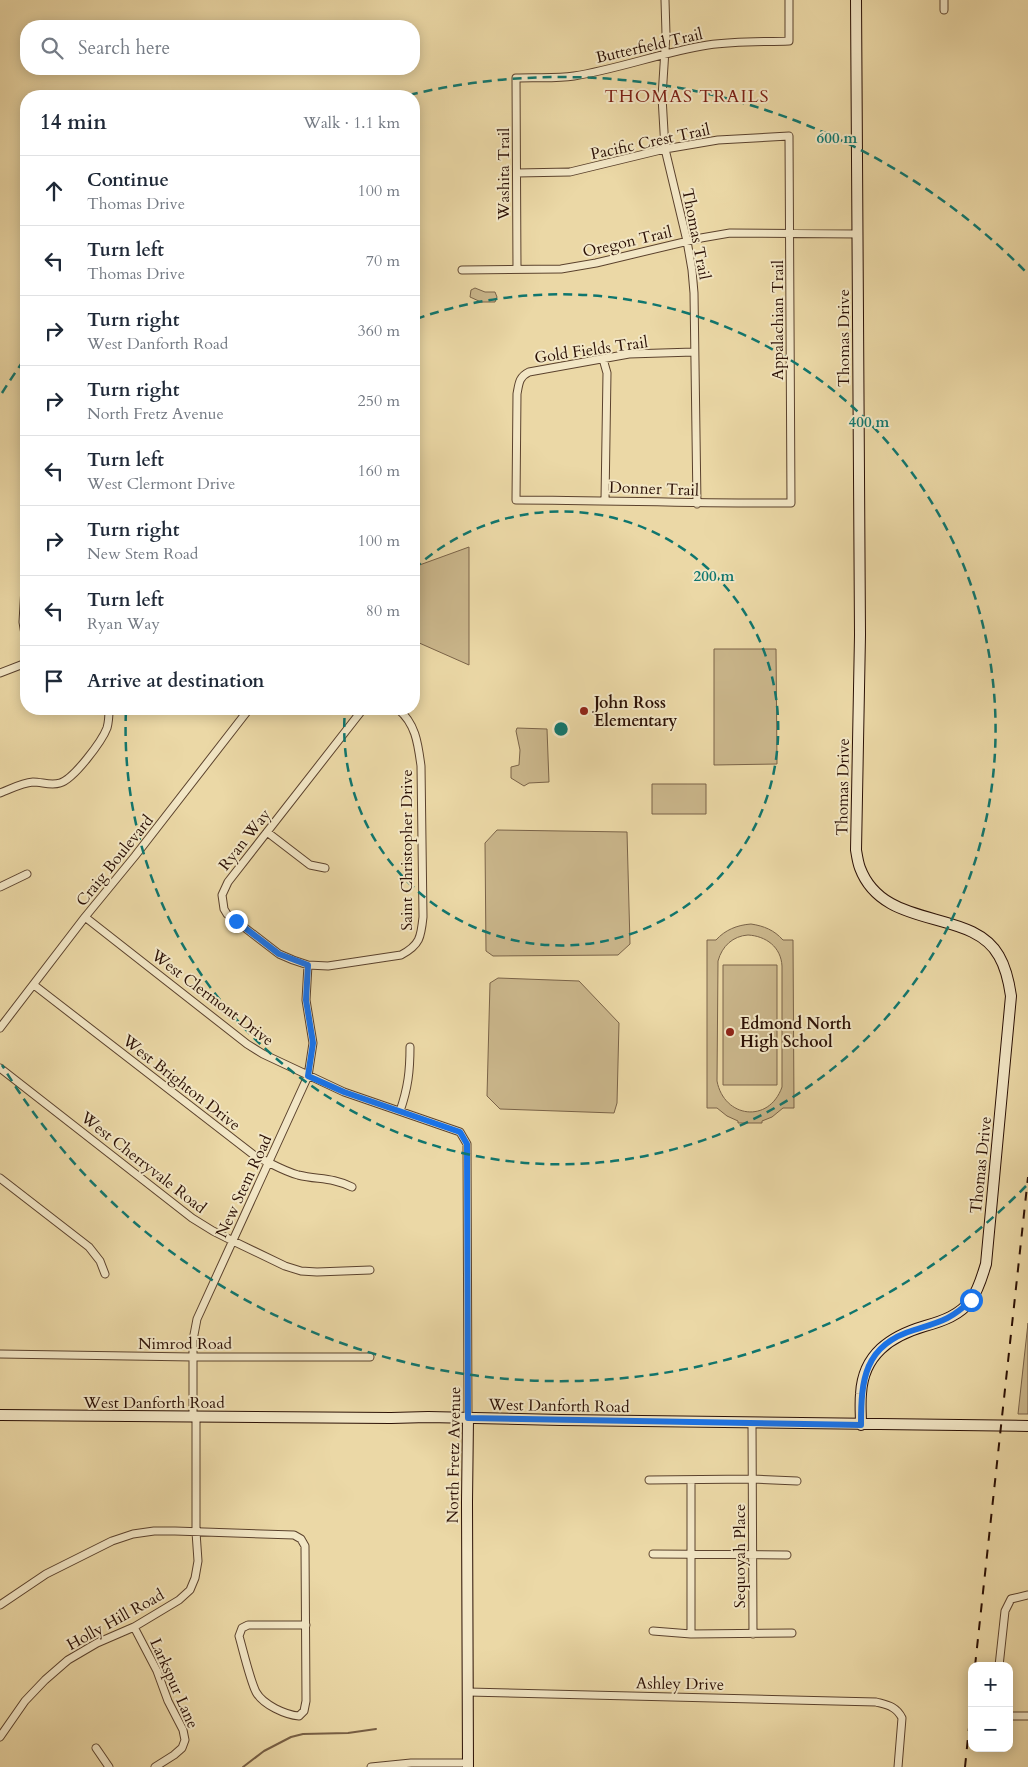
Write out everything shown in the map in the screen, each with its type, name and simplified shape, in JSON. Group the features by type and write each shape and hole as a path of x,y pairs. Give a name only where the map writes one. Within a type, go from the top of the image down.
{"street":[{"name":"Thomas Trail","path":"665,0 665,54 662,96 666,150 687,241 694,293 697,504"},
{"name":"Butterfield Trail","path":"516,78 571,76 634,64 665,54 708,45 735,42 789,41 789,0"},
{"name":"Thomas Drive","path":"856,0 860,635 856,850 860,868 868,883 883,898 901,910 967,930 989,944 998,954 1004,966 1009,980 1011,996 986,1264 979,1286 971,1300 948,1319 899,1335 879,1350 865,1375 861,1392 861,1425"},
{"path":"944,0 944,10"},
{"name":"Washita Trail","path":"516,78 517,269"},
{"name":"Pacific Crest Trail","path":"517,173 570,172 718,140 790,136"},
{"name":"Appalachian Trail","path":"790,136 791,503"},
{"name":"Oregon Trail","path":"462,270 561,269 577,267 687,241 730,233 857,234"},
{"name":"Gold Fields Trail","path":"516,500 517,394 522,375 529,372 629,354 694,352"},
{"path":"603,359 606,373 605,500"},
{"name":"Donner Trail","path":"516,500 605,500 697,504 791,503"},
{"path":"0,673 20,665"},
{"path":"0,793 21,784 40,782 58,784 67,780 75,774 106,730 110,715"},
{"name":"Craig Boulevard","path":"0,1028 244,715"},
{"name":"Ryan Way","path":"308,965 279,954 236,921 224,909 222,895 224,888 358,715"},
{"name":"Saint Christopher Drive","path":"308,965 328,966 401,954 415,945 421,936 423,917 421,766 414,728 403,715"},
{"path":"267,832 310,864 325,868"},
{"path":"0,887 27,874"},
{"name":"West Clermont Drive","path":"85,917 247,1044 263,1054 344,1092 460,1132 467,1144"},
{"name":"New Stem Road","path":"195,1417 193,1357 197,1318 308,1076 313,1043 306,1000 308,965"},
{"name":"West Brighton Drive","path":"34,985 255,1156 297,1175 328,1178 352,1186"},
{"path":"400,1111 408,1088 410,1047"},
{"name":"West Cherryvale Road","path":"0,1068 192,1218 213,1231 285,1266 300,1271 370,1270"},
{"name":"North Fretz Avenue","path":"467,1144 468,1765"},
{"path":"0,1178 89,1247 100,1260 104,1274"},
{"name":"Nimrod Road","path":"0,1354 370,1357"},
{"name":"West Danforth Road","path":"0,1415 468,1418 1028,1426"},
{"name":"Holly Hill Road","path":"0,1737 25,1701 44,1680 68,1660 97,1643 134,1627 179,1600 190,1590 195,1578 198,1561 195,1417"},
{"name":"Sequoyah Place","path":"752,1423 753,1634"},
{"name":"Sequoyah Place","path":"649,1480 753,1479 797,1481"},
{"path":"691,1480 691,1634"},
{"path":"0,1605 46,1574 112,1541 133,1534 154,1531 294,1535 301,1539 305,1546 306,1625 306,1701 304,1711 299,1716 292,1715 264,1701 256,1693 239,1636 242,1628 248,1625 306,1625"},
{"path":"653,1554 787,1555"},
{"path":"1000,1662 1005,1611 1011,1599 1028,1595"},
{"name":"Larkspur Lane","path":"134,1627 157,1671 168,1701 183,1730 185,1740 182,1748 155,1767"},
{"path":"654,1631 691,1634 792,1633"},
{"name":"Ashley Drive","path":"468,1692 866,1702 891,1706 898,1711 902,1718 898,1767"},
{"path":"1013,1716 1028,1716"},
{"path":"96,1748 109,1767"},
{"path":"371,1767 468,1765"}],"shaded area":[{"path":"475,288 485,292 495,292 497,297 495,302 481,302 470,297 471,290"},
{"path":"469,547 469,665 420,643 420,565"},
{"path":"714,649 776,649 777,764 714,765"},
{"path":"517,728 547,729 549,782 529,783 524,786 511,778 511,767 519,765 520,750"},
{"path":"652,784 706,784 706,814 652,814"},
{"path":"497,830 627,832 630,944 618,955 493,956 486,951 485,843"},
{"path":"751,924 764,927 783,940 793,940 794,1108 783,1108 772,1117 762,1121 762,1123 738,1123 738,1121 727,1116 717,1108 707,1108 707,940 716,940 727,931","holes":["748,935 766,940 776,948 781,959 782,1087 776,1099 767,1107 758,1111 747,1112 737,1109 728,1103 721,1093 717,1081 718,961 725,946 733,940"]},
{"path":"723,965 777,965 777,1085 723,1085"},
{"path":"498,978 579,981 619,1023 617,1103 614,1113 500,1109 487,1096 490,983"},
{"path":"1028,1323 1028,1414 1018,1414"}],"waterway":[{"path":"243,1767 264,1751 291,1737 303,1734 348,1733 376,1729"}],"railway":[{"path":"975,1662 1028,1177"},
{"path":"965,1767 971,1707"}],"place":[{"name":"John Ross Elementary","path":"584,711"},
{"name":"Edmond North High School","path":"730,1032"}],"district":[{"name":"THOMAS TRAILS","path":"687,96"}],"route":[{"path":"236,921 279,954 308,965 306,1000 313,1043 308,1076 344,1092 460,1132 467,1144 468,1418 861,1425 861,1392 865,1375 879,1350 899,1335 948,1319 971,1300"}]}
